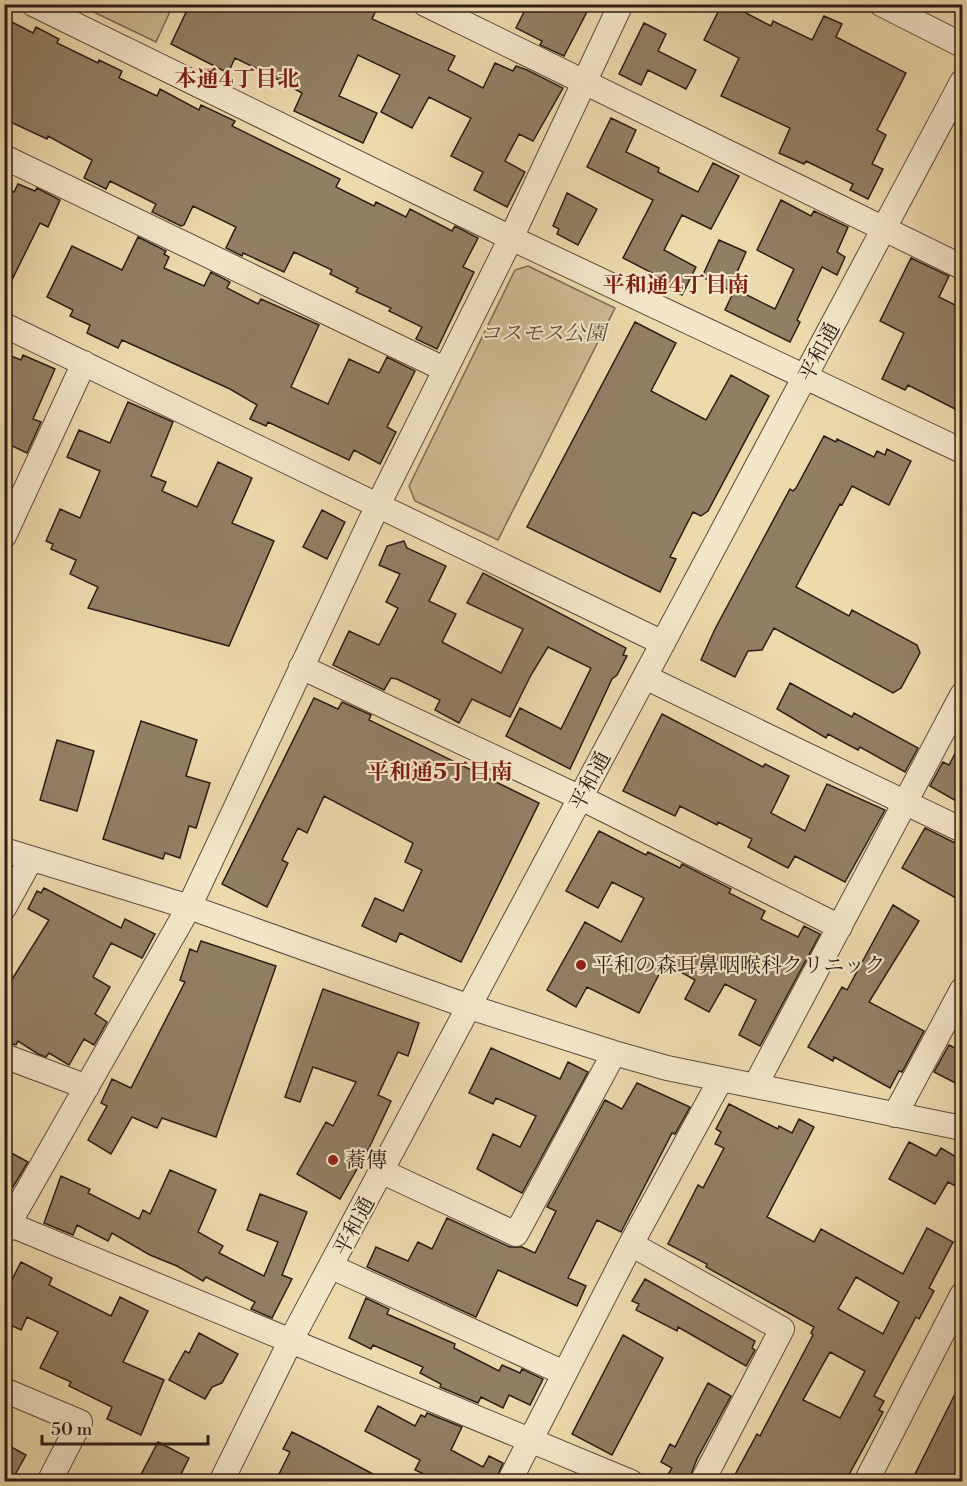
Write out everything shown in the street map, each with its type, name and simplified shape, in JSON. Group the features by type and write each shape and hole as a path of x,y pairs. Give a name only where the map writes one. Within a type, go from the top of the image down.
{"street":[{"path":"33,4 510,238 963,452"},
{"path":"425,4 884,231 963,267"},
{"path":"621,4 510,238 378,505 189,906 6,1226 291,1340 631,1482"},
{"path":"880,4 963,45"},
{"name":"平和通","path":"221,1482 291,1340 383,1172 963,82"},
{"path":"4,157 444,369"},
{"path":"4,325 663,643"},
{"path":"4,536 84,363"},
{"path":"301,667 581,798 840,927"},
{"path":"645,677 963,830"},
{"path":"755,1086 963,695"},
{"path":"4,850 189,906 470,1007 614,1053 721,1079 963,1128"},
{"path":"4,908 31,859"},
{"path":"895,1115 963,990"},
{"path":"383,1172 516,1234 614,1053"},
{"path":"4,1056 87,1087"},
{"path":"509,1482 631,1244 721,1079"},
{"path":"631,1244 782,1329 702,1482"},
{"path":"332,1267 564,1373"},
{"path":"866,1482 963,1295"},
{"path":"4,1390 80,1422 49,1482"}],"green space":[{"path":"79,5 173,5 156,42"},
{"name":"コスモス公園","path":"528,266 615,308 498,540 415,501 409,486 515,270"}],"building":[{"path":"190,4 379,4 372,19 455,56 448,70 483,88 495,63 513,71 516,66 527,70 563,88 533,141 519,134 505,161 525,172 507,207 474,190 483,172 451,156 471,118 429,97 412,128 381,112 400,75 358,55 339,96 377,113 363,143 294,111 302,93 268,74 235,58 228,73 171,44"},
{"path":"528,4 591,4 564,56 540,45 542,41 516,28"},
{"path":"722,4 729,4 771,26 773,21 812,40 824,16 842,24 836,37 906,73 877,130 886,135 872,164 883,169 868,199 850,190 853,184 806,161 804,164 779,153 790,128 721,96 739,58 704,40"},
{"path":"4,18 33,33 36,27 59,39 57,43 98,63 99,60 122,71 119,78 157,96 160,89 199,110 201,105 235,121 232,126 340,179 336,187 374,206 376,202 406,217 410,209 452,231 455,226 478,238 463,267 474,272 437,349 416,339 422,327 389,311 391,308 356,292 358,288 330,274 332,270 294,252 284,272 243,253 242,256 226,248 236,227 193,206 184,225 181,226 152,212 156,204 110,181 106,189 84,178 92,160 48,136 47,139 4,119"},
{"path":"644,23 666,34 658,51 696,70 686,89 648,70 641,85 619,74"},
{"path":"611,118 636,130 626,152 659,168 658,172 698,192 713,163 739,176 711,229 682,215 664,250 696,267 682,295 657,283 660,277 623,258 653,200 587,167"},
{"path":"18,184 35,191 37,188 60,200 48,227 40,223 4,296 4,205 11,191 14,192"},
{"path":"567,193 597,209 578,245 557,234 559,229 553,226"},
{"path":"781,200 811,216 814,211 848,227 837,252 845,257 837,275 822,267 797,320 800,322 790,342 725,310 735,289 775,309 794,269 757,250"},
{"path":"138,237 166,251 164,254 169,257 164,268 204,286 211,272 230,282 227,288 258,304 261,299 319,325 291,387 328,404 349,359 379,373 387,357 415,371 387,427 396,432 380,464 354,450 349,460 268,422 266,426 250,419 257,405 230,389 122,340 118,348 87,333 90,325 70,316 73,310 47,297 72,246 122,270"},
{"path":"719,240 746,252 729,290 702,277"},
{"path":"911,258 949,276 939,297 963,309 963,413 908,385 905,390 882,379 904,333 880,321"},
{"path":"635,322 676,343 651,391 706,420 731,375 769,396 708,511 701,516 693,512 670,557 676,559 660,592 527,527"},
{"path":"4,353 21,360 23,355 55,369 33,419 41,422 27,453 4,442"},
{"path":"128,402 173,422 151,476 166,482 162,491 197,507 218,462 252,478 232,523 274,541 229,646 88,608 98,587 70,574 76,560 51,549 53,544 46,541 60,509 80,518 100,471 67,457 79,430 110,443"},
{"path":"824,436 836,442 837,439 874,457 877,451 885,455 887,449 911,461 889,505 852,486 796,587 849,616 852,610 917,645 920,653 901,688 893,693 774,628 762,650 748,651 735,677 701,660 715,629 790,489 793,491 796,488"},
{"path":"322,510 345,522 327,559 303,547"},
{"path":"404,541 407,548 446,566 429,601 456,614 442,642 501,673 523,629 467,603 483,573 626,648 623,655 627,656 617,675 612,679 570,769 506,736 520,708 561,729 591,668 548,647 510,717 472,699 459,723 435,710 440,700 397,679 391,678 384,690 333,665 349,631 379,645 398,608 386,602 400,574 379,565 387,546"},
{"path":"790,683 852,717 854,713 918,748 905,772 860,747 858,750 828,734 826,738 777,709"},
{"path":"314,698 338,709 342,702 371,715 369,720 539,803 461,962 400,933 396,942 362,926 375,898 403,911 422,870 405,862 413,843 324,796 307,833 298,828 282,860 288,863 267,907 222,884"},
{"path":"662,714 763,767 765,764 789,776 771,813 805,831 827,784 885,810 845,882 795,856 788,868 748,847 752,839 718,822 717,825 680,806 675,816 623,791"},
{"path":"141,721 197,740 186,776 210,783 196,828 189,826 180,858 165,853 163,859 103,839"},
{"path":"963,739 963,805 930,786 943,762 949,765"},
{"path":"57,740 94,751 77,811 40,800"},
{"path":"925,828 963,847 963,902 902,868"},
{"path":"599,831 646,855 648,852 680,868 682,864 731,889 729,893 765,911 761,919 798,937 804,926 820,934 760,1046 739,1035 756,1000 725,984 709,1012 685,999 695,980 665,963 639,1013 587,987 576,1007 547,990 585,922 621,942 644,898 612,882 598,908 566,891"},
{"path":"44,888 121,928 125,919 155,934 142,958 111,943 93,977 110,987 95,1014 107,1022 94,1045 84,1039 69,1065 49,1053 46,1057 38,1054 18,1041 16,1045 4,1042 4,977 11,981 49,920 28,909 37,891 41,893"},
{"path":"893,905 919,921 869,1002 924,1031 902,1072 899,1071 890,1088 834,1057 833,1061 808,1047 842,987 847,990"},
{"path":"201,941 276,966 216,1137 162,1118 157,1128 132,1117 111,1154 88,1140 107,1106 101,1103 112,1079 131,1088 185,982 180,980 190,949 197,952"},
{"path":"323,989 419,1023 408,1056 398,1052 378,1095 391,1101 370,1146 340,1199 297,1174 326,1122 333,1126 356,1082 313,1067 300,1102 285,1097"},
{"path":"949,1045 963,1052 963,1087 934,1072"},
{"path":"491,1048 560,1079 568,1062 588,1072 522,1193 477,1169 493,1134 520,1147 536,1116 496,1098 493,1104 469,1093"},
{"path":"637,1083 690,1107 675,1134 672,1133 621,1232 597,1220 568,1278 586,1286 577,1306 498,1270 476,1317 367,1267 376,1247 408,1261 418,1242 432,1249 447,1218 510,1247 522,1247 535,1253 556,1211 547,1207 605,1100 622,1109"},
{"path":"729,1104 778,1129 779,1126 792,1133 799,1119 814,1127 767,1217 814,1242 821,1229 903,1274 927,1228 953,1242 929,1288 934,1291 919,1319 916,1317 874,1396 884,1401 879,1410 883,1412 845,1482 731,1482 757,1434 760,1436 813,1335 811,1333 814,1327 706,1267 707,1264 668,1244 698,1185 703,1188 724,1148 715,1144 721,1132 716,1129","holes":["856,1277 899,1302 883,1334 838,1309","830,1352 865,1371 840,1418 803,1400"]},
{"path":"909,1142 936,1156 941,1148 963,1161 963,1190 948,1182 935,1204 889,1179"},
{"path":"4,1149 28,1162 13,1187 4,1182"},
{"path":"170,1170 216,1190 198,1232 223,1246 219,1253 264,1276 278,1242 247,1230 260,1194 307,1212 282,1275 292,1279 272,1318 251,1309 255,1302 206,1277 203,1281 112,1233 108,1241 77,1225 73,1235 44,1223 61,1176 90,1189 88,1193 139,1219 143,1210 150,1214"},
{"path":"21,1262 52,1278 49,1285 111,1316 120,1297 148,1311 123,1362 164,1380 141,1435 107,1419 112,1407 69,1386 71,1382 40,1368 58,1332 27,1317 21,1330 4,1322 4,1295"},
{"path":"645,1279 755,1341 752,1348 755,1350 746,1366 678,1327 677,1331 636,1310 639,1304 632,1301"},
{"path":"366,1298 389,1309 387,1314 455,1344 454,1348 499,1371 502,1365 520,1373 522,1369 543,1379 530,1405 509,1395 503,1408 481,1397 478,1403 440,1387 441,1384 420,1373 423,1367 373,1345 371,1349 349,1338"},
{"path":"199,1333 238,1354 222,1383 212,1387 205,1399 169,1380 185,1351 189,1353"},
{"path":"623,1335 663,1358 612,1455 572,1434"},
{"path":"963,1378 963,1482 911,1482"},
{"path":"708,1383 731,1396 697,1459 688,1482 677,1482 667,1476 672,1468 661,1462 670,1444 675,1447"},
{"path":"378,1406 415,1426 421,1415 425,1417 427,1413 462,1427 451,1450 483,1467 489,1456 503,1463 495,1482 441,1482 415,1470 420,1460 365,1431"},
{"path":"292,1432 388,1482 275,1482 290,1452 283,1449"},
{"path":"158,1442 189,1458 177,1482 137,1482"},
{"path":"4,1443 26,1455 11,1482 4,1482"}],"place":[{"name":"平和の森耳鼻咽喉科クリニック","path":"581,965"},
{"name":"蕎傳","path":"333,1160"}],"district":[{"name":"本通4丁目北","path":"237,78"},
{"name":"平和通4丁目南","path":"676,284"},
{"name":"平和通5丁目南","path":"440,771"}]}
